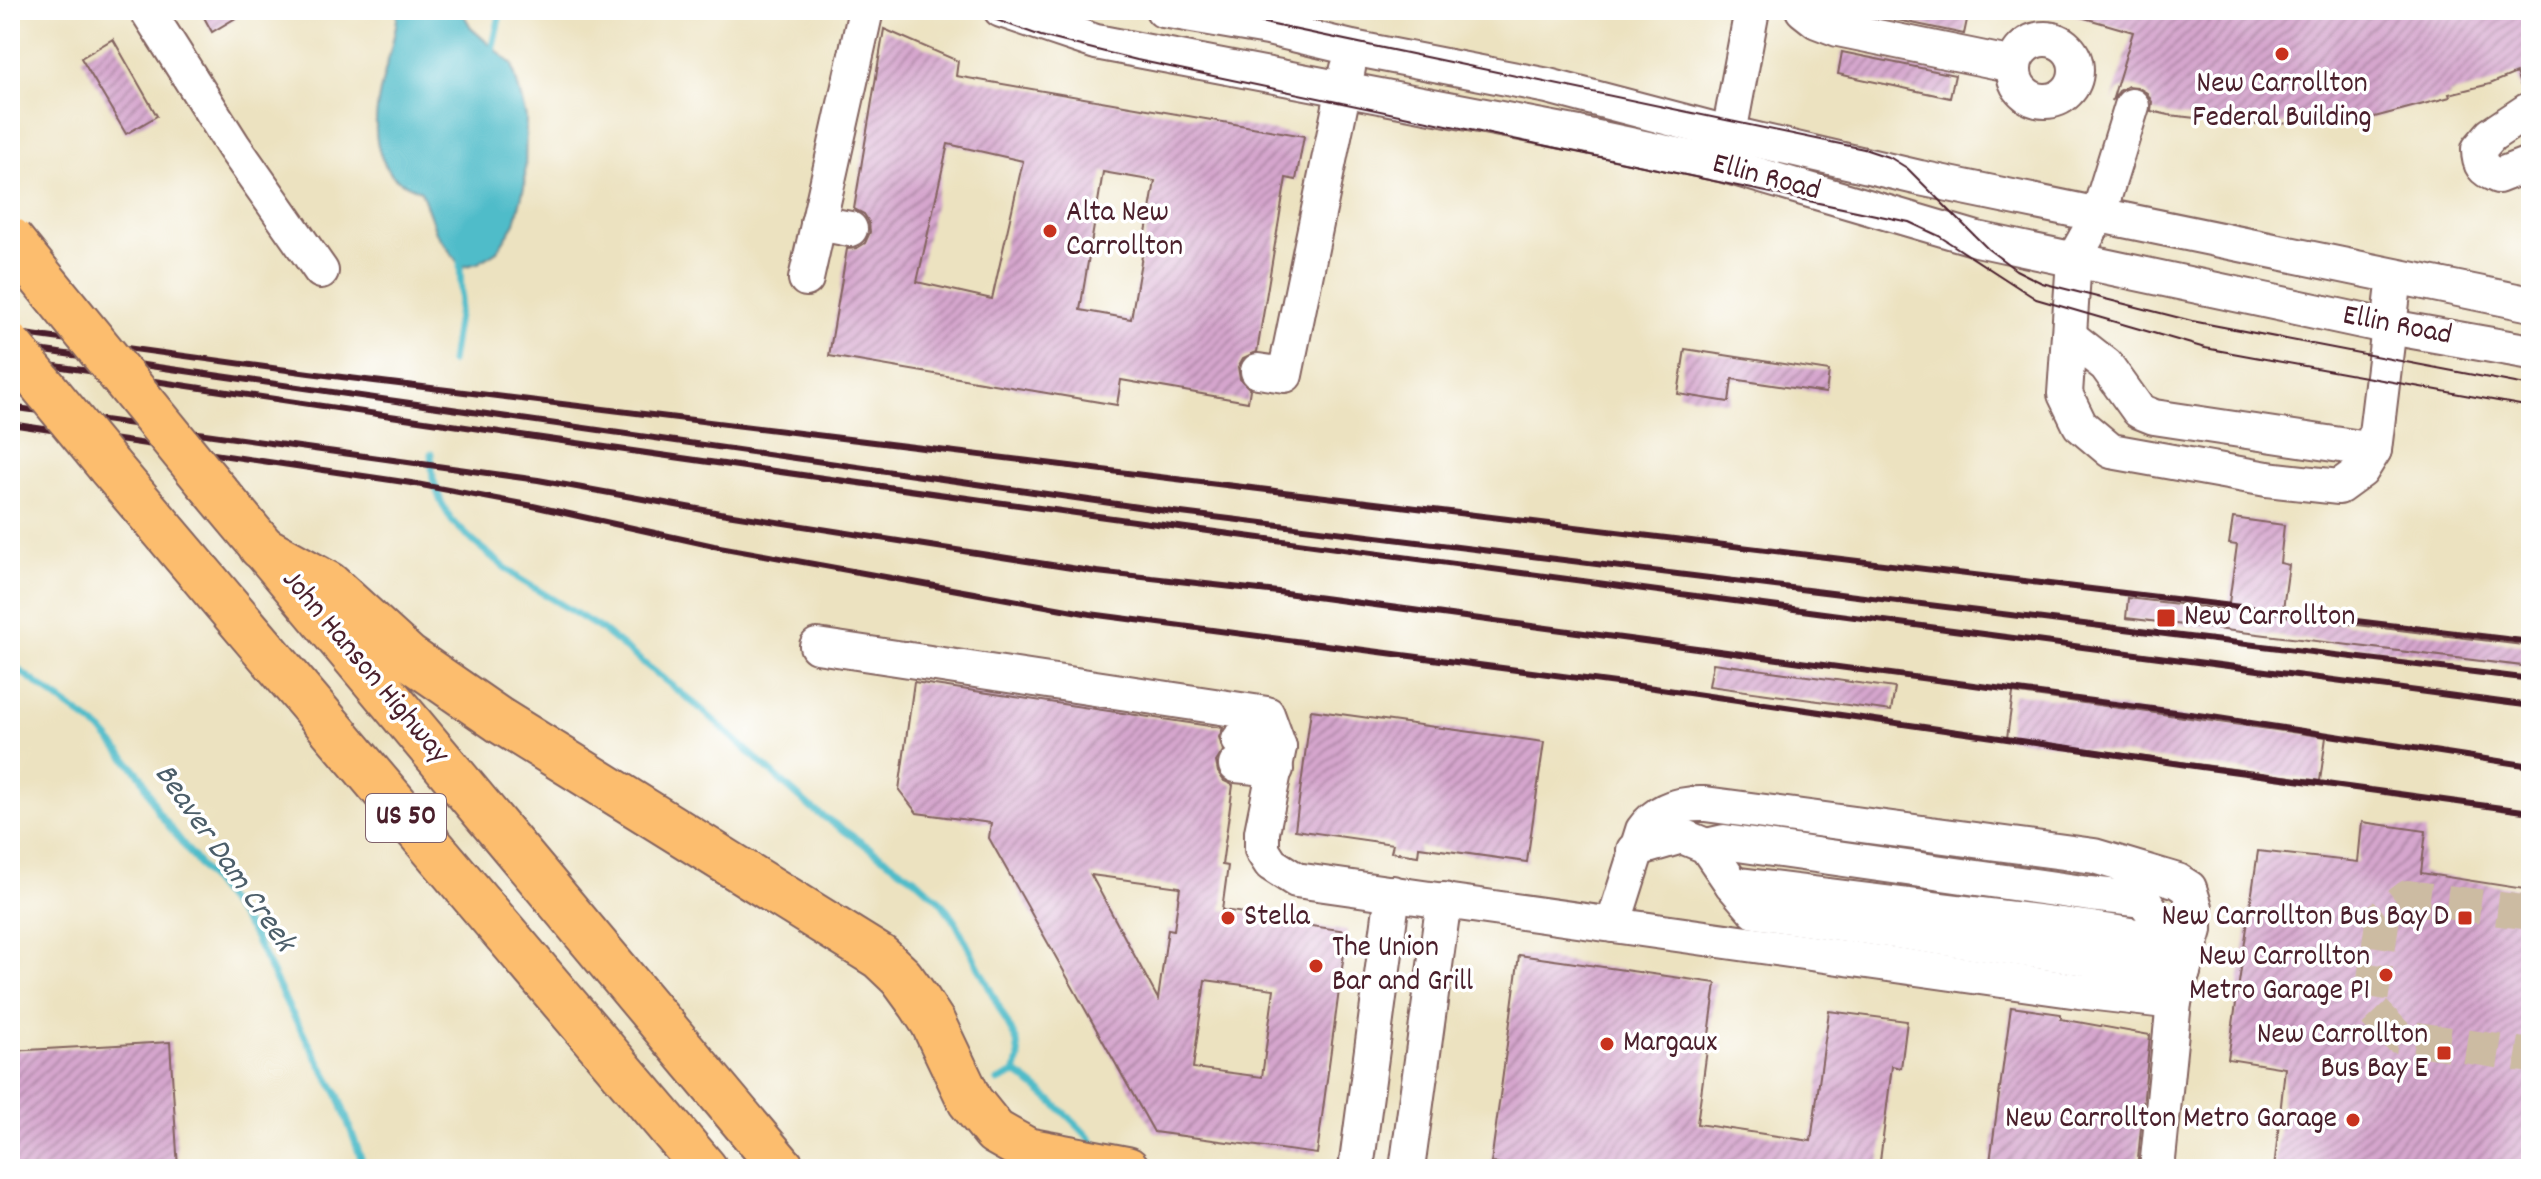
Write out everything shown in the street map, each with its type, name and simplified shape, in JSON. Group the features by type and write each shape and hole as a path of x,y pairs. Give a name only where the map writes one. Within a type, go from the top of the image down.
{"highway":[{"name":"John Hanson Highway","path":"10,239 261,547 777,1162"},
{"name":"US 50","path":"10,346 705,1169"},
{"path":"261,547 328,584 408,657 499,720 880,957 901,977 920,1003 933,1023 970,1101 995,1132 1027,1150 1127,1169"}],"street":[{"path":"147,10 234,147 321,271"},
{"path":"806,279 834,226 866,10"},
{"name":"Ellin Road","path":"1001,10 1096,42 1344,91 1579,134 1726,149 1920,178 2531,304"},
{"name":"Ellin Road","path":"1163,10 1268,28 1352,48 1548,86 1977,239 2390,327 2531,352"},
{"path":"1726,149 1752,10"},
{"path":"1803,10 1817,21 1838,29 2014,65"},
{"path":"1258,371 1285,375 1352,48"},
{"path":"2132,106 2098,216 2074,259 2065,394 2080,425 2111,451 2267,479 2339,487 2361,471 2374,450 2395,277"},
{"path":"2530,113 2491,135 2479,149 2479,162 2485,171 2498,176 2531,163"},
{"path":"2069,336 2106,365 2139,411 2154,417 2374,450"},
{"path":"817,646 1267,714 1277,758 1262,832 1262,850 1271,864 1296,880 2079,991 2179,965"},
{"path":"1237,753 1277,758"},
{"path":"1613,925 1634,850 1648,822 1680,803 2094,856 2178,881 2189,888 2195,907 2195,930 2179,965 2157,1169"},
{"path":"1634,850 1682,836 1706,846 1755,911 2179,965"},
{"path":"1706,846 1724,842 2144,900 2163,927 2179,965"},
{"path":"1356,1169 1393,893"},
{"path":"1407,1169 1444,900"}],"water":[{"path":"398,10 461,10 472,29 512,64 526,117 525,183 515,223 497,251 478,263 461,267 436,232 421,191 393,176 382,158 376,138 376,117"}],"building":[{"path":"200,10 249,10 212,32"},
{"path":"1851,10 1922,10 1967,20 1964,34"},
{"name":"New Carrollton Federal Building","path":"2075,10 2531,10 2531,92 2523,92 2516,73 2490,84 2449,94 2450,97 2367,119 2257,125 2169,115 2151,111 2152,102 2147,93 2137,87 2128,86 2119,91 2112,101 2133,32 2074,15"},
{"name":"Alta New Carrollton","path":"884,29 958,61 956,76 1304,136 1296,180 1286,178 1257,352 1243,358 1238,367 1240,379 1250,389 1248,402 1121,380 1117,405 829,356 847,249 865,243 870,232 864,214 854,209","holes":["948,144 1023,161 992,299 917,282","1103,172 1155,181 1131,319 1080,310"]},
{"path":"113,39 157,116 126,134 81,58"},
{"path":"1842,52 1955,75 1950,98 1838,74"},
{"path":"1685,349 1829,371 1826,393 1732,379 1729,402 1678,394"},
{"path":"2233,518 2284,525 2280,563 2289,565 2282,616 2531,646 2531,667 2126,618 2128,598 2228,610 2237,545 2229,544"},
{"path":"1713,663 1895,688 1891,711 1709,686"},
{"name":"Stella","path":"914,682 1223,728 1219,737 1223,751 1216,762 1224,781 1233,785 1222,865 1228,866 1222,910 1304,921 1304,925 1347,931 1317,1154 1154,1132 989,838 991,823 917,813 899,790","holes":["1091,875 1180,887 1174,930 1168,929 1158,999","1205,980 1274,989 1262,1077 1193,1068"]},
{"path":"2013,693 2326,737 2320,781 2007,738"},
{"path":"1311,710 1544,742 1527,862 1419,847 1418,856 1391,852 1393,844 1295,830"},
{"name":"New Carrollton Metro Garage P1","path":"2362,822 2426,831 2421,873 2531,890 2531,1169 2274,1169 2285,1068 2228,1059 2258,851 2358,862"},
{"name":"Margaux","path":"1519,955 1716,983 1697,1124 1811,1141 1829,1011 1907,1021 1901,1068 1892,1066 1879,1169 1502,1169 1502,1164 1491,1163"},
{"path":"2011,1007 2061,1014 2061,1019 2150,1035 2137,1169 1989,1169"},
{"path":"170,1042 178,1169 10,1169 10,1051"}],"waterway":[{"path":"491,55 501,10"},
{"path":"451,362 461,295 460,259"},
{"path":"431,454 433,479 441,502 452,521 475,543 518,578 601,629 701,709 811,808 918,881 941,902 956,923 1017,1042 1019,1059 1015,1073"},
{"name":"Beaver Dam Creek","path":"10,660 20,671 102,731 141,776 158,812 252,932 289,1008 338,1095 365,1169"},
{"name":"Beaver Dam Creek","path":"998,1081 1015,1073 1023,1078 1057,1106 1095,1145"}],"tunnel":[{"path":"2531,913 2408,897 2383,916 2370,1008 2397,1036 2531,1056"}],"tram line":[{"path":"969,10 1041,36 1137,60 1909,222 1939,236 2036,299 2205,348 2531,407"},
{"path":"1202,10 1864,149 1891,158 1907,168 1988,249 2016,270 2042,283 2192,321 2531,386"}],"railway":[{"path":"10,332 309,373 2531,642"},
{"path":"10,346 1173,512 2531,679"},
{"path":"10,359 954,496 2531,706"},
{"path":"10,407 538,480 720,513 1097,572 1278,592 2205,716 2531,766"},
{"path":"10,424 411,483 714,546 1090,614 1654,688 2531,812"}],"place":[{"name":"New Carrollton Federal Building","path":"2282,54"},
{"name":"Alta New Carrollton","path":"1050,231"},
{"name":"New Carrollton","path":"2166,618"},
{"name":"Stella","path":"1228,918"},
{"name":"New Carrollton Bus Bay D","path":"2465,918"},
{"name":"The Union Bar and Grill","path":"1316,966"},
{"name":"New Carrollton Metro Garage P1","path":"2386,975"},
{"name":"Margaux","path":"1607,1044"},
{"name":"New Carrollton Bus Bay E","path":"2444,1053"},
{"name":"New Carrollton Metro Garage","path":"2353,1120"}]}
